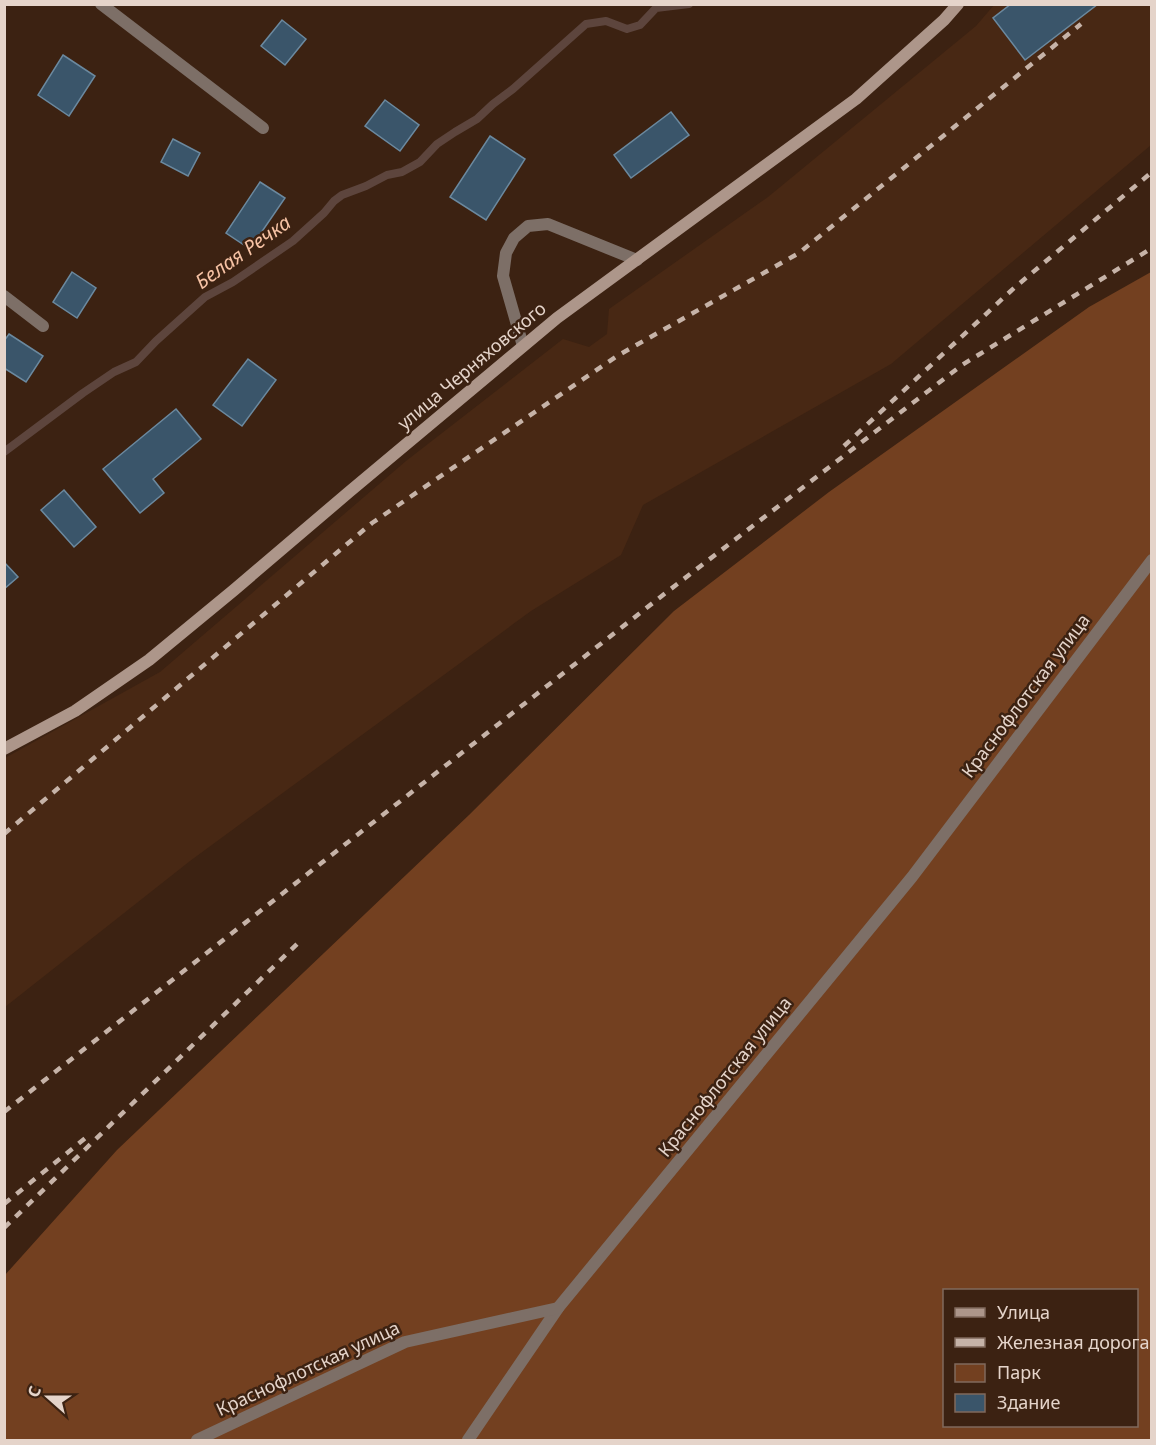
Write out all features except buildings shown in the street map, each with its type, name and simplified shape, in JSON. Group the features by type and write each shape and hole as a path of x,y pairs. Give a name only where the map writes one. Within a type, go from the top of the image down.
{"main road":[{"name":"улица Черняховского","path":"4,749 75,711 149,660 557,318 856,99 944,20 958,4"}],"street":[{"path":"101,4 263,128"},
{"path":"523,346 503,276 506,253 514,238 528,226 548,224 636,260"},
{"path":"4,296 43,326"},
{"name":"Краснофлотская улица","path":"198,1440 405,1342 558,1308 912,877 1152,560"},
{"path":"468,1440 558,1308"}],"shaded area":[{"path":"994,5 1151,5 1151,145 891,364 643,505 621,555 531,611 190,861 5,1007 5,758 160,672 406,461 563,339 589,347 607,334 609,309 768,197 976,26"}],"green space":[{"path":"1151,272 1151,1440 5,1440 5,1275 117,1150 469,815 674,611 829,492 1089,307"}],"waterway":[{"name":"Белая Речка","path":"4,452 83,393 114,372 136,362 205,297 233,282 293,241 342,195 387,175 402,172 420,162 437,144 477,119 586,24 606,21 627,29 640,25 656,8 689,4"}],"railway":[{"path":"4,834 372,523 617,356 799,253 1081,24"},
{"path":"844,446 1014,288 1152,172"},
{"path":"4,1112 663,595 962,365 1152,248"},
{"path":"4,1228 297,944"},
{"path":"4,1204 88,1136"}]}
